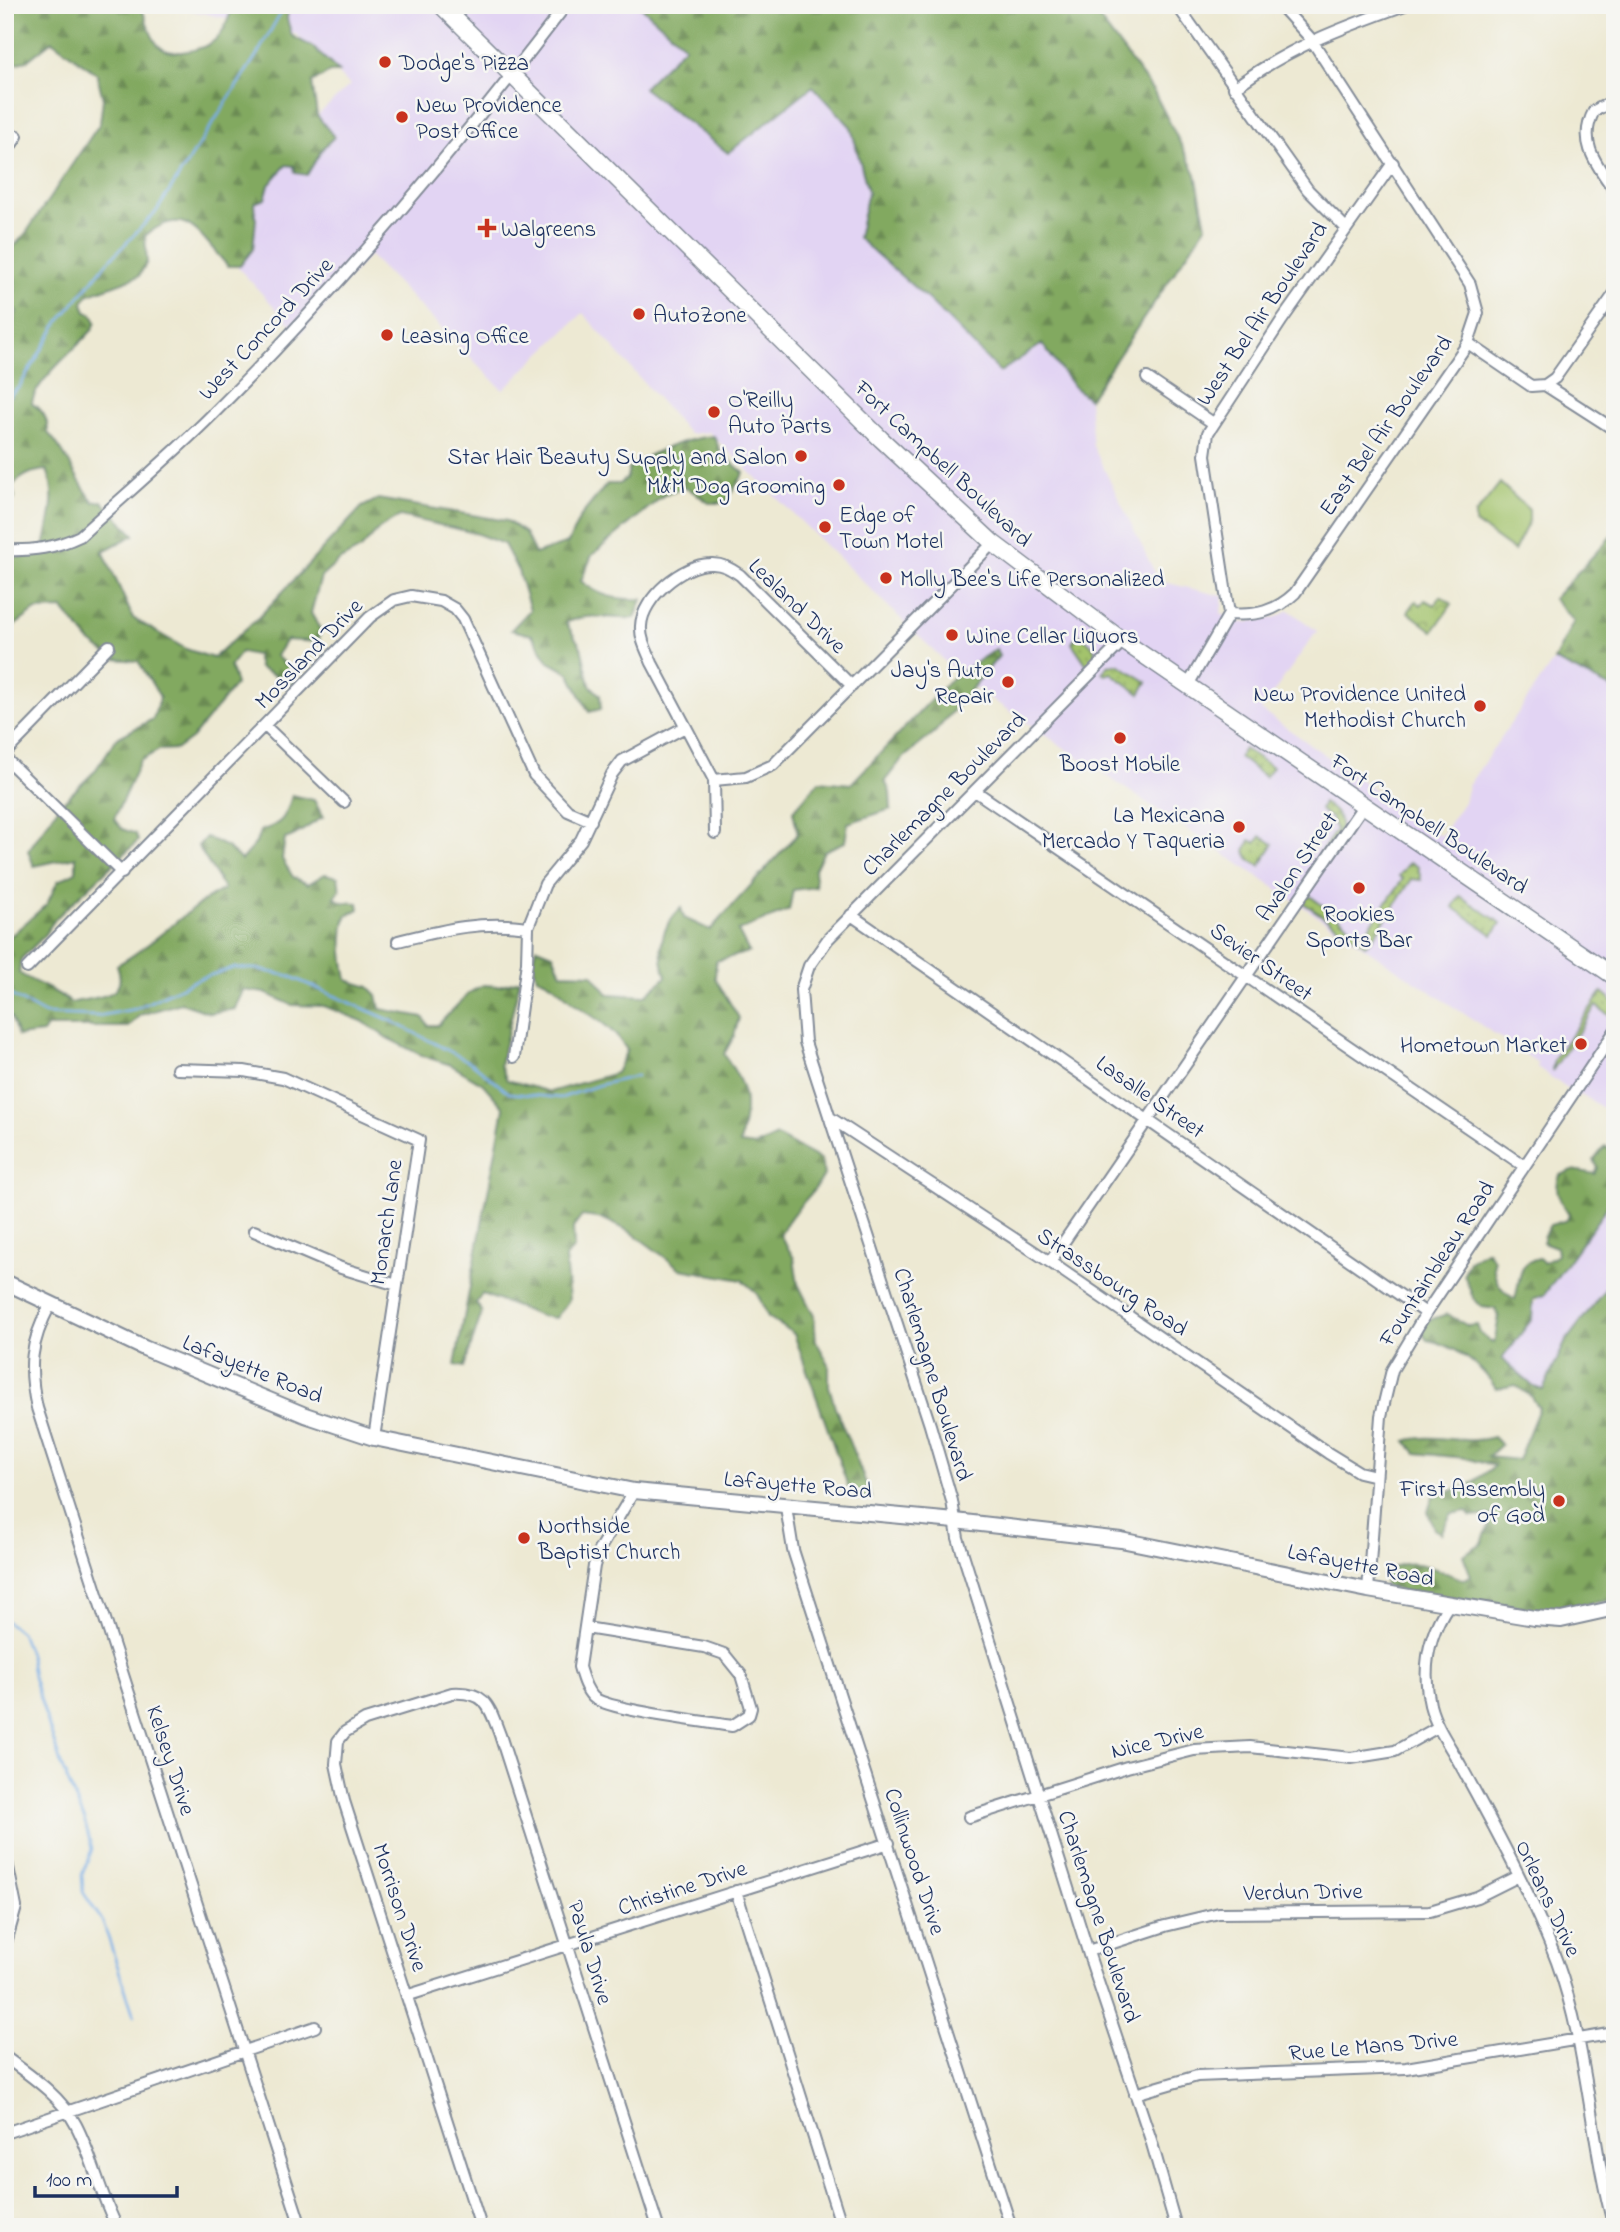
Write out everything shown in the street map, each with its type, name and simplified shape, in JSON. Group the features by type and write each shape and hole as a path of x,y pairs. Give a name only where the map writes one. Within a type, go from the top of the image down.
{"highway":[{"name":"Fort Campbell Boulevard","path":"441,5 874,432 993,543 1123,641 1615,977"}],"main road":[{"name":"Lafayette Road","path":"5,1282 50,1305 305,1415 374,1438 634,1491 955,1521 1121,1540 1368,1590 1561,1620 1615,1608"}],"street":[{"name":"West Concord Drive","path":"5,550 29,551 58,546 80,536 172,453 262,364 368,249 498,96 566,5"},
{"name":"West Bel Air Boulevard","path":"1177,5 1308,190 1346,228 1208,433 1205,455 1229,614"},
{"name":"East Bel Air Boulevard","path":"1229,614 1262,613 1278,607 1295,593 1468,343 1478,313 1474,293 1393,163 1311,39 1280,5"},
{"path":"1234,88 1270,61 1311,39 1405,5"},
{"path":"1615,100 1594,111 1586,138 1594,159 1615,191"},
{"path":"5,154 17,136"},
{"path":"1346,228 1393,163"},
{"path":"1468,343 1531,386 1545,385 1555,378 1615,293"},
{"path":"1147,378 1213,423"},
{"path":"1545,385 1615,430"},
{"name":"Lealand Drive","path":"852,686 740,575 725,566 700,566 683,573 663,590 646,610 641,625 643,644 683,728 714,780 746,777 773,765 852,686 993,543"},
{"name":"Mossland Drive","path":"27,968 382,607 411,596 426,596 448,605 463,619 534,775 568,811 591,821"},
{"path":"1188,685 1229,614"},
{"name":"Charlemagne Boulevard","path":"1123,641 851,915 817,953 801,990 801,1014 805,1042 930,1425 955,1521 1039,1796 1176,2227"},
{"path":"109,646 5,756 122,873"},
{"path":"265,726 344,802"},
{"path":"514,1057 527,962 528,927 545,884 581,840 612,774 622,761 683,728"},
{"path":"714,780 715,833"},
{"name":"Sevier Street","path":"975,791 1524,1166"},
{"name":"Avalon Street","path":"1050,1262 1363,806"},
{"name":"Lasalle Street","path":"851,915 1426,1313"},
{"path":"398,941 463,925 498,922 528,927"},
{"name":"Fountainbleau Road","path":"1368,1590 1381,1416 1392,1370 1426,1313 1615,1031"},
{"name":"Monarch Lane","path":"177,1069 244,1071 283,1078 419,1140 374,1438"},
{"name":"Strassbourg Road","path":"828,1116 1050,1262 1323,1450 1359,1472 1376,1476"},
{"path":"254,1231 366,1277 397,1285"},
{"name":"Kelsey Drive","path":"50,1305 34,1345 31,1364 30,1373 37,1408 301,2227"},
{"path":"586,1628 704,1647 724,1654 741,1675 751,1708 749,1715 732,1726 597,1699 583,1682 579,1667 590,1587 599,1550 634,1491"},
{"name":"Collinwood Drive","path":"786,1507 793,1550 1010,2227"},
{"name":"Orleans Drive","path":"1449,1604 1437,1622 1428,1653 1426,1683 1438,1727 1461,1766 1517,1877 1557,1963 1577,2041 1614,2227"},
{"name":"Morrison Drive","path":"476,1694 452,1693 365,1720 345,1732 338,1741 336,1763 344,1801 409,1995 481,2227"},
{"name":"Paula Drive","path":"476,1694 488,1705 500,1735 658,2227"},
{"name":"Nice Drive","path":"970,1817 1194,1750 1250,1747 1351,1758 1395,1752 1438,1727"},
{"name":"Christine Drive","path":"409,1995 568,1947 889,1843"},
{"path":"5,1852 16,1907 5,1946"},
{"name":"Verdun Drive","path":"1088,1951 1164,1926 1219,1913 1430,1911 1477,1897 1517,1877"},
{"path":"736,1891 842,2227"},
{"path":"5,2133 315,2026"},
{"name":"Rue Le Mans Drive","path":"1135,2094 1196,2076 1406,2068 1615,2033"},
{"path":"5,2057 48,2090 76,2124 117,2227"}],"shaded area":[{"path":"183,5 639,5 686,46 643,87 812,85 851,127 868,192 858,238 931,302 999,372 1042,344 1074,387 1089,399 1093,446 1159,581 1223,596 1221,613 1241,623 1277,617 1289,610 1317,631 1261,710 1441,836 1464,802 1468,786 1554,660 1615,690 1615,1116 1581,1094 1579,1097 1537,1067 1538,1063 967,683 709,432 689,434 583,313 503,390 369,255 300,335 219,247 320,113 350,85 296,34 189,10"},
{"path":"1615,1194 1615,1283 1542,1403 1488,1366"}],"green space":[{"path":"5,5 140,5 150,32 159,46 164,50 178,52 195,49 215,40 224,28 233,5 295,5 288,10 287,19 292,36 313,47 339,72 330,72 312,83 317,115 334,137 323,148 307,175 295,173 294,166 286,165 269,185 265,199 254,203 256,219 253,249 240,266 228,266 201,235 182,222 159,226 145,236 147,262 139,276 87,295 83,303 86,312 92,314 96,322 93,329 48,376 34,395 32,404 40,409 48,433 88,494 94,502 102,501 134,535 103,551 133,618 186,649 213,658 260,616 362,507 378,499 507,521 525,533 535,554 568,543 580,517 607,484 619,484 627,478 629,468 669,447 714,436 721,453 744,473 725,503 709,503 686,487 664,495 592,555 581,581 595,591 609,596 642,599 635,618 583,617 566,623 581,647 590,685 600,695 601,709 589,712 569,673 549,662 532,635 511,630 530,610 518,571 504,544 475,533 400,516 379,529 361,549 340,560 321,577 311,613 320,629 319,642 286,640 276,656 297,675 293,684 259,668 256,655 241,652 230,666 236,684 192,738 177,749 159,750 140,761 114,819 122,829 136,834 138,841 56,918 42,938 21,959 19,973 71,1003 114,991 119,985 117,965 145,947 196,906 224,889 198,846 206,837 227,847 241,860 256,843 260,831 274,826 282,819 292,795 314,800 323,817 285,839 282,859 293,877 308,884 325,874 338,877 340,890 334,897 342,902 358,903 359,909 346,916 344,924 343,948 347,980 369,987 377,995 380,1009 423,1017 428,1025 438,1025 469,993 483,985 498,986 520,980 500,1065 507,1080 550,1092 616,1073 627,1050 607,1026 547,981 537,977 532,961 536,947 553,954 561,973 592,974 608,994 645,996 666,977 662,940 668,924 681,908 684,918 710,930 798,834 793,811 819,781 851,784 952,678 996,649 999,656 935,732 902,759 885,781 890,792 891,809 848,823 845,842 824,851 814,871 816,887 793,890 789,910 738,931 749,952 716,961 715,978 739,1018 734,1036 724,1054 738,1078 744,1097 740,1144 756,1146 777,1136 821,1160 824,1175 780,1235 794,1258 798,1284 814,1316 816,1341 829,1364 829,1386 835,1407 872,1498 858,1499 849,1489 794,1334 768,1317 757,1293 742,1280 681,1269 631,1232 604,1219 582,1216 573,1228 574,1248 565,1258 569,1300 556,1318 540,1316 482,1294 476,1303 482,1312 464,1367 455,1365 504,1108 483,1084 451,1065 423,1056 387,1038 362,1021 324,1006 292,1005 265,993 243,990 235,1009 210,1013 181,1003 140,1015 128,1027 47,1027 43,1033 18,1036 11,1017 5,1014 5,941 47,904 58,881 76,872 76,857 34,866 28,851 60,805 94,772 117,738 153,719 160,697 138,661 114,659 89,641 63,609 36,610 10,629 5,624 5,558 43,555 52,491 47,470 32,473 12,486 15,498 11,503 5,501 5,328 12,327 17,311 5,304 5,292 15,291 15,279 5,276 5,257 26,233 100,123 103,99 97,74 52,41 28,60 5,67"},
{"path":"639,5 1089,5 1154,92 1196,174 1206,226 1089,399 1074,387 1042,344 1000,372 931,302 858,238 868,192 851,127 813,86 728,153 643,88 685,46"},
{"path":"1500,483 1529,510 1529,521 1514,551 1475,523 1475,515"},
{"path":"1615,532 1615,690 1554,660 1574,621 1553,599"},
{"path":"1441,596 1452,604 1433,631 1408,612 1416,601 1421,605 1425,600 1435,605"},
{"path":"1078,634 1096,653 1089,668 1072,643"},
{"path":"1118,664 1147,682 1140,694 1111,673 1102,673 1108,666"},
{"path":"1244,749 1272,767 1265,777 1239,757"},
{"path":"1323,803 1333,810 1340,825 1335,840 1316,865 1318,857 1336,830 1331,818 1320,810"},
{"path":"1261,836 1273,844 1260,866 1249,859 1245,851 1250,840 1256,843"},
{"path":"1410,862 1418,867 1421,880 1412,879 1373,938 1365,945 1302,902 1310,896 1363,936 1403,879 1399,876"},
{"path":"1460,896 1501,923 1493,935 1453,907"},
{"path":"1602,992 1615,1003 1615,1023 1609,1028 1612,1017 1596,1006 1552,1071 1554,1059"},
{"path":"1605,1146 1615,1152 1615,1186 1607,1207 1544,1295 1533,1299 1532,1319 1502,1359 1534,1387 1543,1390 1566,1341 1615,1276 1615,1600 1541,1609 1403,1592 1385,1585 1383,1575 1401,1564 1422,1565 1463,1580 1471,1576 1463,1555 1482,1543 1493,1515 1471,1517 1466,1511 1451,1514 1441,1533 1434,1529 1428,1512 1433,1496 1468,1486 1494,1466 1465,1458 1416,1453 1406,1441 1493,1437 1501,1445 1488,1457 1518,1460 1539,1408 1532,1397 1515,1385 1496,1389 1483,1372 1466,1357 1447,1346 1427,1340 1423,1334 1426,1321 1447,1314 1468,1326 1477,1325 1480,1333 1492,1343 1495,1340 1499,1316 1495,1309 1482,1307 1473,1298 1464,1274 1469,1261 1487,1250 1494,1260 1494,1273 1498,1283 1515,1299 1526,1264 1539,1258 1544,1263 1557,1255 1556,1247 1543,1242 1543,1237 1550,1225 1567,1220 1569,1215 1557,1191 1560,1175 1573,1170 1595,1174 1598,1168 1594,1160"}],"waterway":[{"path":"5,399 19,387 58,323 105,265 156,212 258,53 285,5"},
{"path":"5,992 45,1014 98,1016 135,1009 198,979 234,968 256,969 289,976 392,1021 472,1063 509,1093 561,1098 637,1076"},
{"path":"5,1620 21,1633 63,1770 84,1819 92,1849 82,1875 83,1892 103,1922 134,2016"}],"place":[{"name":"Dodge's Pizza","path":"385,62"},
{"name":"New Providence Post Office","path":"402,117"},
{"name":"Walgreens","path":"487,228"},
{"name":"AutoZone","path":"639,314"},
{"name":"Leasing Office","path":"387,335"},
{"name":"O'Reilly Auto Parts","path":"714,412"},
{"name":"Star Hair Beauty Supply and Salon","path":"801,456"},
{"name":"M&M Dog Grooming","path":"839,485"},
{"name":"Edge of Town Motel","path":"825,527"},
{"name":"Molly Bee's Life Personalized","path":"886,578"},
{"name":"Wine Cellar Liquors","path":"952,635"},
{"name":"Jay's Auto Repair","path":"1008,682"},
{"name":"New Providence United Methodist Church","path":"1480,706"},
{"name":"Boost Mobile","path":"1120,738"},
{"name":"La Mexicana Mercado Y Taqueria","path":"1239,827"},
{"name":"Rookies Sports Bar","path":"1359,888"},
{"name":"Hometown Market","path":"1581,1044"},
{"name":"First Assembly of God","path":"1559,1501"},
{"name":"Northside Baptist Church","path":"524,1538"}]}
